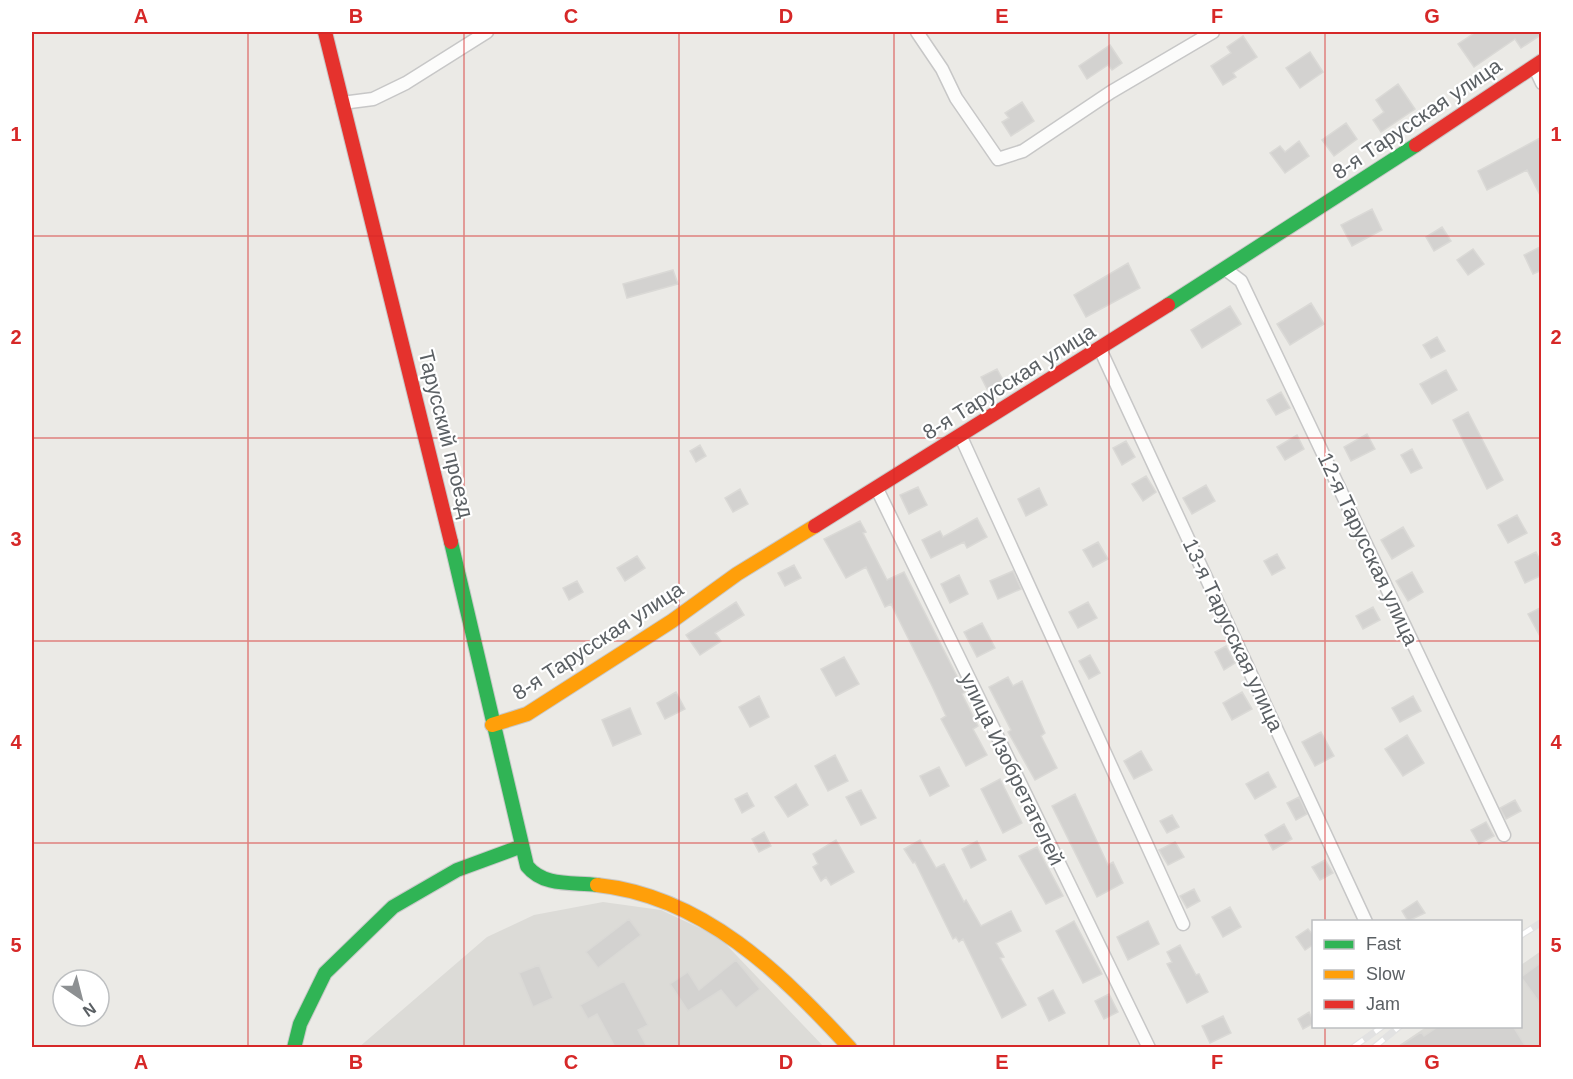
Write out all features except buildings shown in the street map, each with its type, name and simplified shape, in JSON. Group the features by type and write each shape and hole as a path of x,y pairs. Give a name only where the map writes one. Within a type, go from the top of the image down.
{"street":[{"name":"Тарусский проезд","path":"325,32 425,432 492,725 527,866 535,876 546,881 619,888 668,902 718,928 741,943 811,1005 850,1047"},
{"path":"342,103 373,99 405,83 487,32"},
{"path":"917,32 942,69 956,98 998,159 1023,151 1112,92 1214,32"},
{"path":"1538,63 1542,83"},
{"name":"8-я Тарусская улица","path":"492,725 527,714 672,621 738,574 961,437 1225,269 1538,63"},
{"name":"12-я Тарусская улица","path":"1225,269 1240,281 1504,835"},
{"name":"13-я Тарусская улица","path":"1100,349 1366,920"},
{"path":"961,437 1183,924"},
{"name":"улица Изобретателей","path":"877,489 1149,1047"},
{"path":"294,1047 300,1024 325,973 393,907 457,870 522,846"}],"shaded area":[{"path":"603,902 661,910 719,937 824,1047 358,1048 487,937 534,915"},
{"path":"1541,951 1541,1047 1395,1048 1425,1028 1522,1028 1522,964"}],"railway":[{"path":"1522,935 1542,922"},
{"path":"1352,1048 1380,1028"},
{"path":"1373,1048 1398,1028"}],"traffic: fast":[{"path":"1168,305 1416,145"},
{"path":"451,542 527,866 534,873 550,880 597,885"},
{"path":"294,1048 300,1024 325,973 393,907 457,870 522,846"}],"traffic: slow":[{"path":"492,725 527,714 672,621 737,574 815,526"},
{"path":"597,885 635,892 672,905 737,942 796,992 850,1048"}],"traffic: jam":[{"path":"325,32 451,542"},
{"path":"1416,145 1542,61"},
{"path":"815,526 1168,305"}]}
